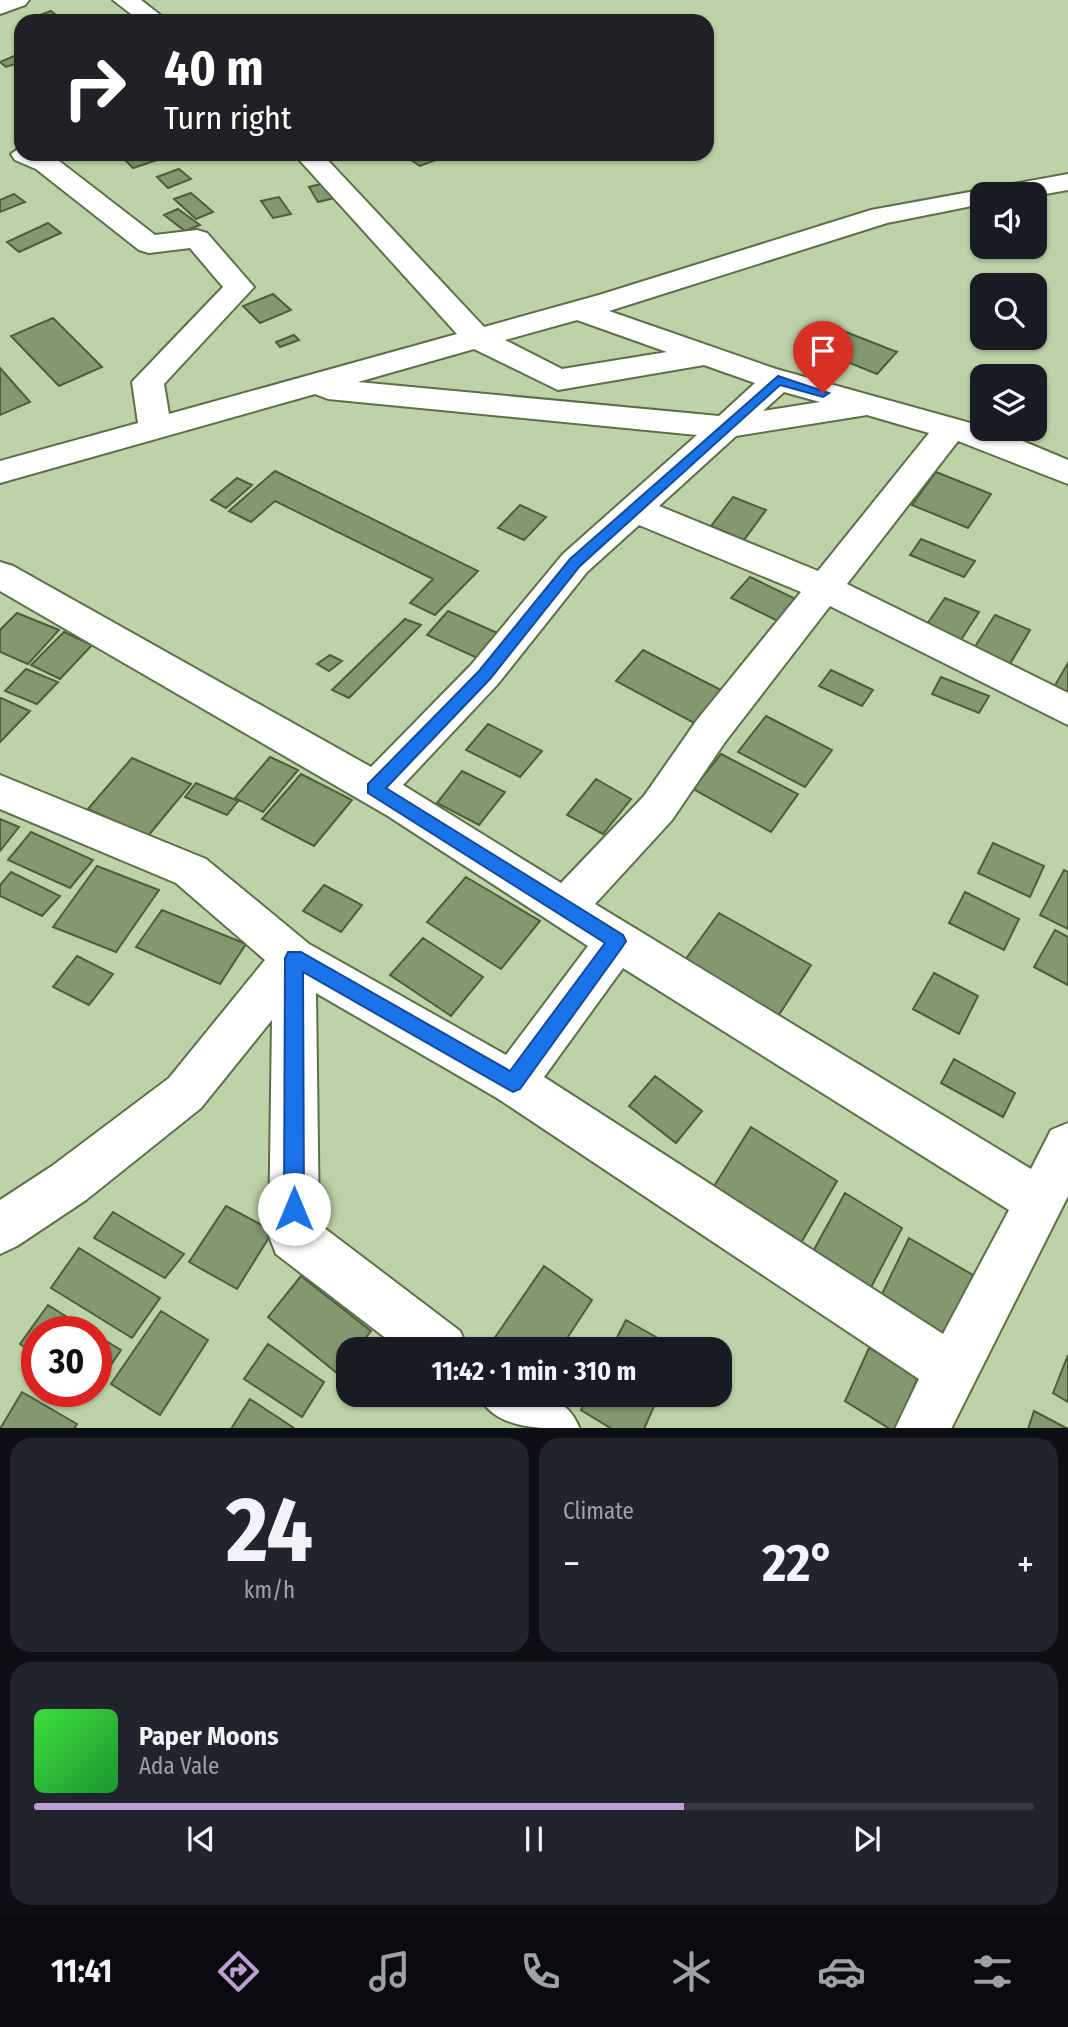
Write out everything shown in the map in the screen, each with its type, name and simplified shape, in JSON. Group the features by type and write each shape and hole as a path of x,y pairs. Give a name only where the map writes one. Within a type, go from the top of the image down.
{"street":[{"path":"0,7 17,0"},
{"path":"125,0 146,14"},
{"path":"40,161 149,244 197,239 239,287 148,382 155,429"},
{"path":"313,161 477,338 558,380 707,356"},
{"path":"1047,185 1068,182"},
{"path":"0,471 578,310 881,216 970,198"},
{"path":"578,310 778,380 987,439 1068,473"},
{"path":"374,789 484,675 575,562 778,380"},
{"path":"305,387 726,426 868,405"},
{"path":"565,908 658,808 711,731 950,429"},
{"path":"634,509 825,589 1068,710"},
{"path":"0,575 374,789 1040,1202"},
{"path":"0,792 191,871 294,958 513,1083 950,1369"},
{"path":"513,1083 617,941"},
{"path":"0,1229 69,1182 186,1093 294,958"},
{"path":"294,958 294,1236 426,1337"},
{"path":"922,1428 950,1369 1068,1146"},
{"path":"521,1407 552,1428"}],"building":[{"path":"14,56 14,64 6,67 0,62"},
{"path":"126,161 154,161 133,168"},
{"path":"412,161 433,161 420,166"},
{"path":"179,169 191,179 168,188 157,177"},
{"path":"325,183 334,198 318,202 309,187"},
{"path":"191,193 213,212 196,219 174,199"},
{"path":"14,194 25,202 0,212 0,200"},
{"path":"279,197 291,214 273,218 261,201"},
{"path":"178,209 200,225 185,231 164,215"},
{"path":"48,223 61,233 19,252 7,242"},
{"path":"273,294 291,310 260,323 243,306"},
{"path":"53,318 102,367 59,386 11,336"},
{"path":"833,327 897,352 877,374 813,348"},
{"path":"294,335 299,340 280,347 276,342"},
{"path":"0,368 30,402 0,415"},
{"path":"275,471 478,571 435,615 410,603 433,579 275,501 251,522 229,511"},
{"path":"936,472 991,494 968,528 912,505"},
{"path":"237,478 252,485 226,508 211,500"},
{"path":"733,497 766,510 744,540 711,526"},
{"path":"520,505 546,517 524,540 498,528"},
{"path":"921,539 975,561 964,577 910,555"},
{"path":"750,577 800,601 782,623 731,598"},
{"path":"945,598 979,612 959,643 925,627"},
{"path":"448,611 504,636 484,661 427,635"},
{"path":"17,613 59,630 28,664 0,652 0,630"},
{"path":"995,615 1030,630 1010,664 974,648"},
{"path":"405,619 421,625 349,698 332,690"},
{"path":"64,632 92,645 60,679 31,665"},
{"path":"643,650 723,691 696,724 616,681"},
{"path":"330,655 342,661 329,671 317,664"},
{"path":"1068,663 1068,693 1054,687"},
{"path":"26,669 58,682 37,704 5,691"},
{"path":"831,670 873,690 862,706 819,686"},
{"path":"941,677 989,696 979,713 932,694"},
{"path":"0,699 30,711 0,742"},
{"path":"766,716 832,750 805,787 738,752"},
{"path":"488,724 542,751 520,777 466,750"},
{"path":"721,754 798,794 771,832 693,789"},
{"path":"270,757 298,770 263,812 235,798"},
{"path":"132,758 191,784 148,836 88,809"},
{"path":"462,771 505,792 479,825 437,803"},
{"path":"301,774 352,800 314,846 262,819"},
{"path":"596,779 631,799 603,834 567,815"},
{"path":"196,783 238,801 227,815 185,797"},
{"path":"0,819 19,827 0,851"},
{"path":"31,832 93,860 70,888 8,860"},
{"path":"993,843 1044,866 1030,897 978,873"},
{"path":"97,866 159,890 116,952 53,927"},
{"path":"1064,870 1068,872 1068,929 1040,915"},
{"path":"11,872 60,896 42,916 0,896 0,885"},
{"path":"466,877 540,921 501,969 427,922"},
{"path":"324,885 362,905 341,932 303,911"},
{"path":"965,892 1019,919 1004,950 949,923"},
{"path":"162,910 246,944 220,984 136,947"},
{"path":"719,913 811,965 777,1018 683,963"},
{"path":"1055,930 1068,937 1068,985 1034,967"},
{"path":"423,938 483,977 451,1016 390,975"},
{"path":"77,956 113,974 89,1005 53,987"},
{"path":"934,973 978,996 959,1034 913,1009"},
{"path":"954,1059 1015,1093 1003,1117 941,1083"},
{"path":"655,1076 702,1111 676,1143 629,1106"},
{"path":"751,1127 837,1181 798,1248 711,1191"},
{"path":"845,1193 902,1228 868,1293 810,1257"},
{"path":"226,1206 273,1231 237,1289 189,1262"},
{"path":"113,1212 184,1254 165,1278 94,1238"},
{"path":"909,1238 973,1275 944,1340 879,1300"},
{"path":"79,1248 160,1298 132,1338 112,1326 112,1316 96,1316 51,1288"},
{"path":"544,1266 592,1300 568,1337 495,1337"},
{"path":"301,1276 371,1331 366,1337 336,1337 336,1372 268,1317"},
{"path":"48,1305 66,1316 40,1316"},
{"path":"161,1311 208,1340 160,1415 112,1383"},
{"path":"626,1320 656,1337 617,1337"},
{"path":"268,1344 324,1382 302,1417 244,1379"},
{"path":"112,1345 121,1350 112,1363"},
{"path":"869,1348 918,1377 896,1428 888,1428 845,1401"},
{"path":"1068,1355 1068,1402 1053,1393"},
{"path":"21,1394 21,1407 48,1407 77,1424 75,1428 1,1428"},
{"path":"250,1399 294,1428 232,1428"},
{"path":"582,1407 654,1407 644,1428 610,1428 581,1410"},
{"path":"1034,1411 1066,1428 1028,1428"}],"route":[{"path":"294,1209 294,958 513,1083 617,941 402,804 374,789 484,675 575,562 778,380 823,393"}]}
